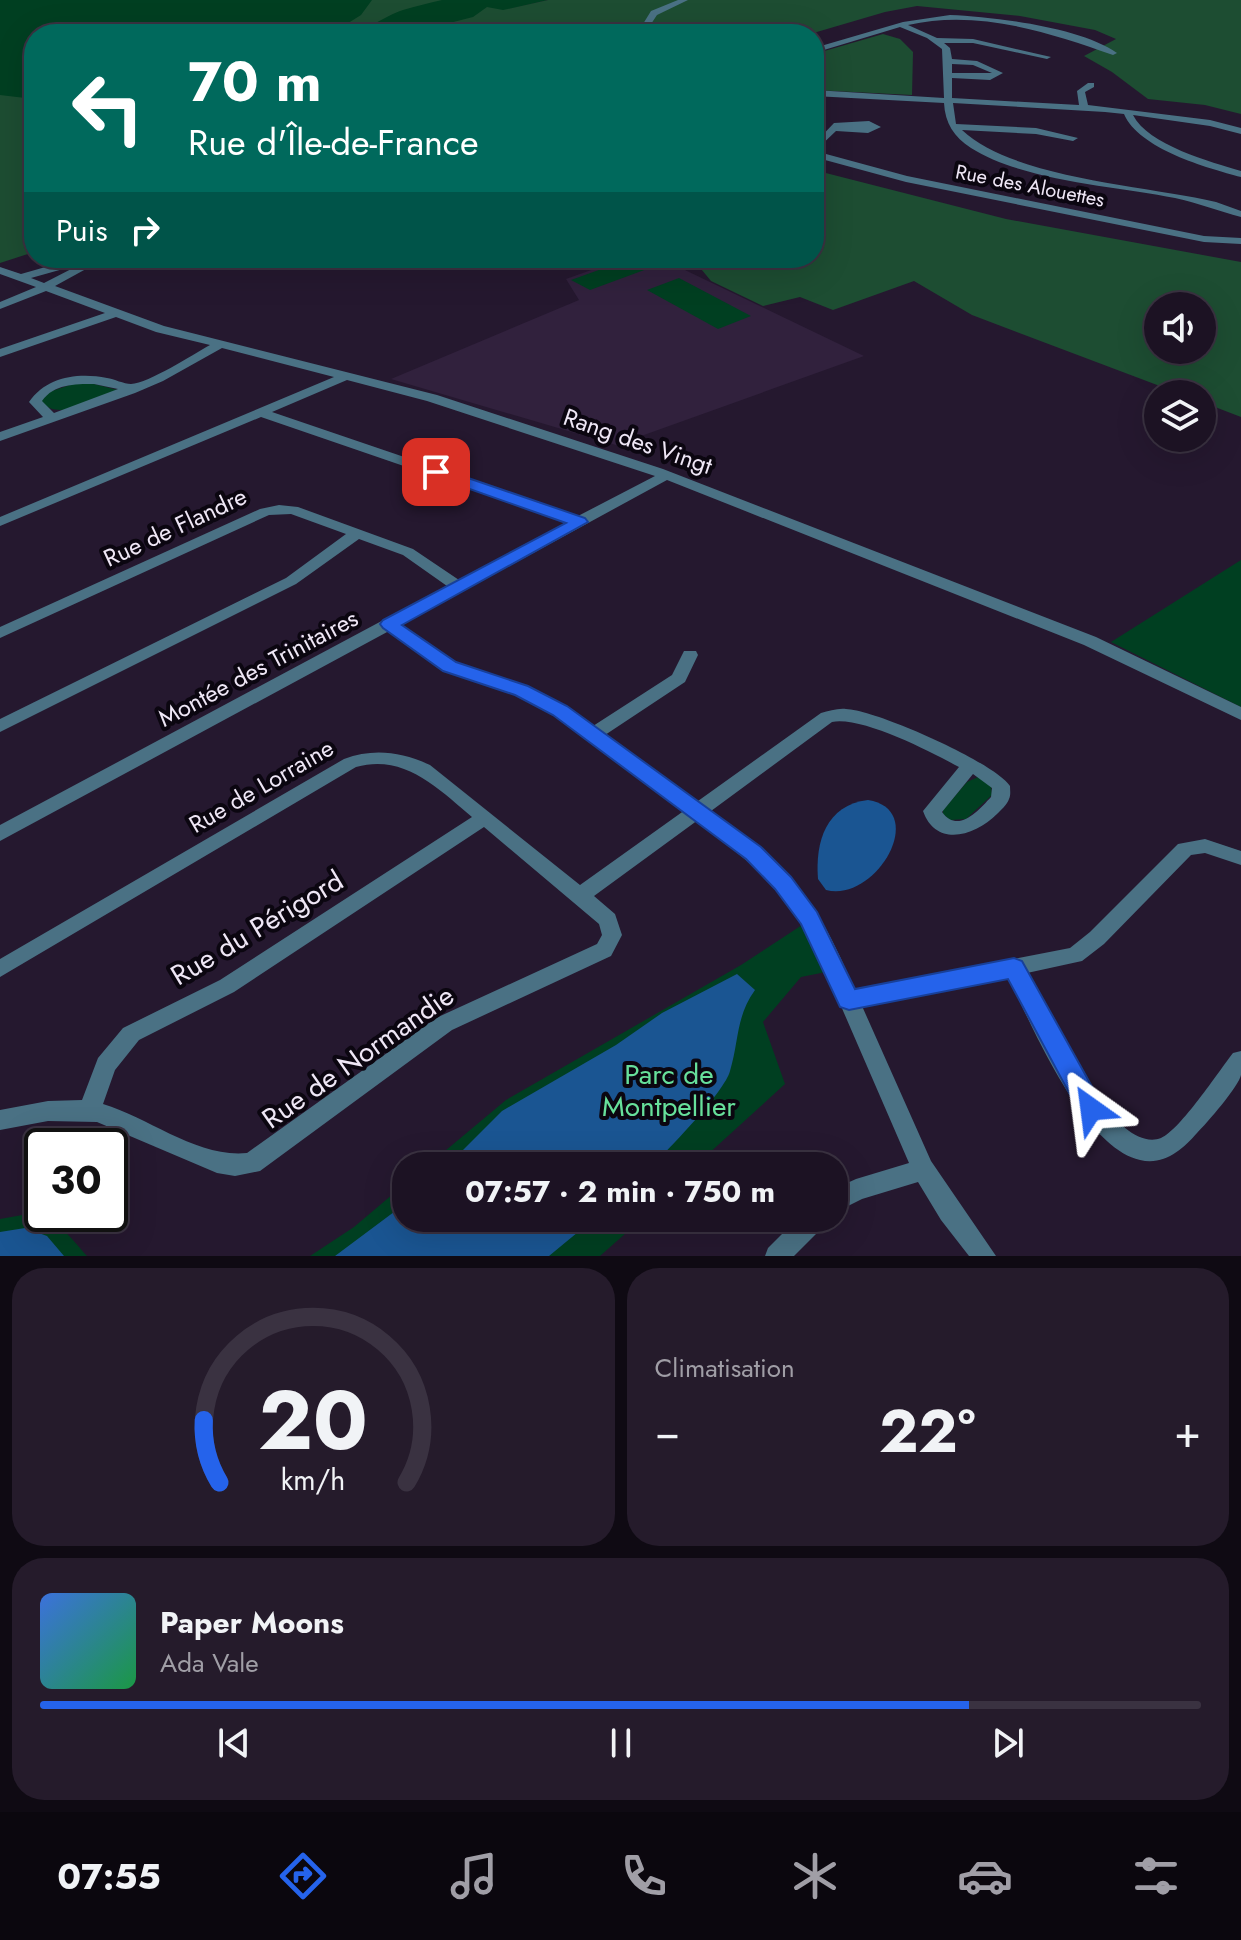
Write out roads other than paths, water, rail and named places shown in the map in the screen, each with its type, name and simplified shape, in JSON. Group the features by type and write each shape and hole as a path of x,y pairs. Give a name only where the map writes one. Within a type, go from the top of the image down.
{"street":[{"path":"648,24 652,16 684,0"},
{"path":"824,48 933,18 967,18 1085,40 1113,53"},
{"path":"903,26 938,40 970,40 1047,57"},
{"path":"938,40 947,49 954,127 977,147 1013,161 1093,183 1206,201 1241,214"},
{"path":"948,61 974,63 999,73 988,77 949,75"},
{"path":"1084,108 1081,91 1091,85"},
{"path":"824,94 1127,111 1241,131"},
{"path":"1127,111 1128,118 1135,126 1179,152 1241,174"},
{"path":"954,127 1036,131 1073,138"},
{"path":"824,140 834,128"},
{"name":"Rue des Alouettes","path":"824,154 906,179 1207,240 1241,241"},
{"path":"25,276 53,268"},
{"path":"0,306 49,286 81,268"},
{"name":"Rang des Vingt","path":"0,270 25,276 174,334 349,375 461,406 666,475 1076,635 1241,714"},
{"path":"0,353 115,313"},
{"path":"0,437 131,390 176,371 219,345"},
{"path":"0,522 349,375"},
{"path":"53,419 35,402 38,395 49,389 93,378 131,390"},
{"path":"263,413 580,522"},
{"name":"Montée des Trinitaires","path":"0,834 666,475"},
{"name":"Rue de Flandre","path":"0,633 272,510 290,509 413,555 458,587"},
{"path":"0,726 291,581 356,534"},
{"path":"389,624 441,662 539,698 593,734 753,853 792,894 817,932 923,1169 962,1229 984,1256"},
{"path":"593,734 679,678 690,655"},
{"path":"580,896 834,715 856,716 971,765"},
{"name":"Rue de Lorraine","path":"0,969 359,760 379,757 425,769 580,896"},
{"name":"Rue du Périgord","path":"89,1111 106,1065 131,1034 227,986 484,818"},
{"path":"849,1000 1069,957 1086,948 1185,849 1205,846 1241,858"},
{"name":"Rue de Normandie","path":"0,1120 36,1113 103,1113 228,1165 252,1163 444,1024 604,950 611,939 610,924 580,896"},
{"path":"1014,968 1091,1109 1110,1131 1130,1147 1154,1152 1172,1143 1241,1060"},
{"path":"848,1194 923,1169"},
{"path":"777,1256 801,1232"}],"water":[{"path":"868,800 886,807 895,820 895,836 889,854 878,870 862,883 845,890 826,890 818,879 818,865 821,839 826,828 842,809"},
{"name":"Parc de Montpellier","path":"737,974 755,990 741,1019 726,1080 666,1152 461,1152 502,1111 616,1045 662,1013"},
{"path":"392,1213 392,1232 578,1232 549,1256 335,1256"},
{"path":"24,1228 24,1232 47,1236 64,1256 0,1256 0,1232"}]}
